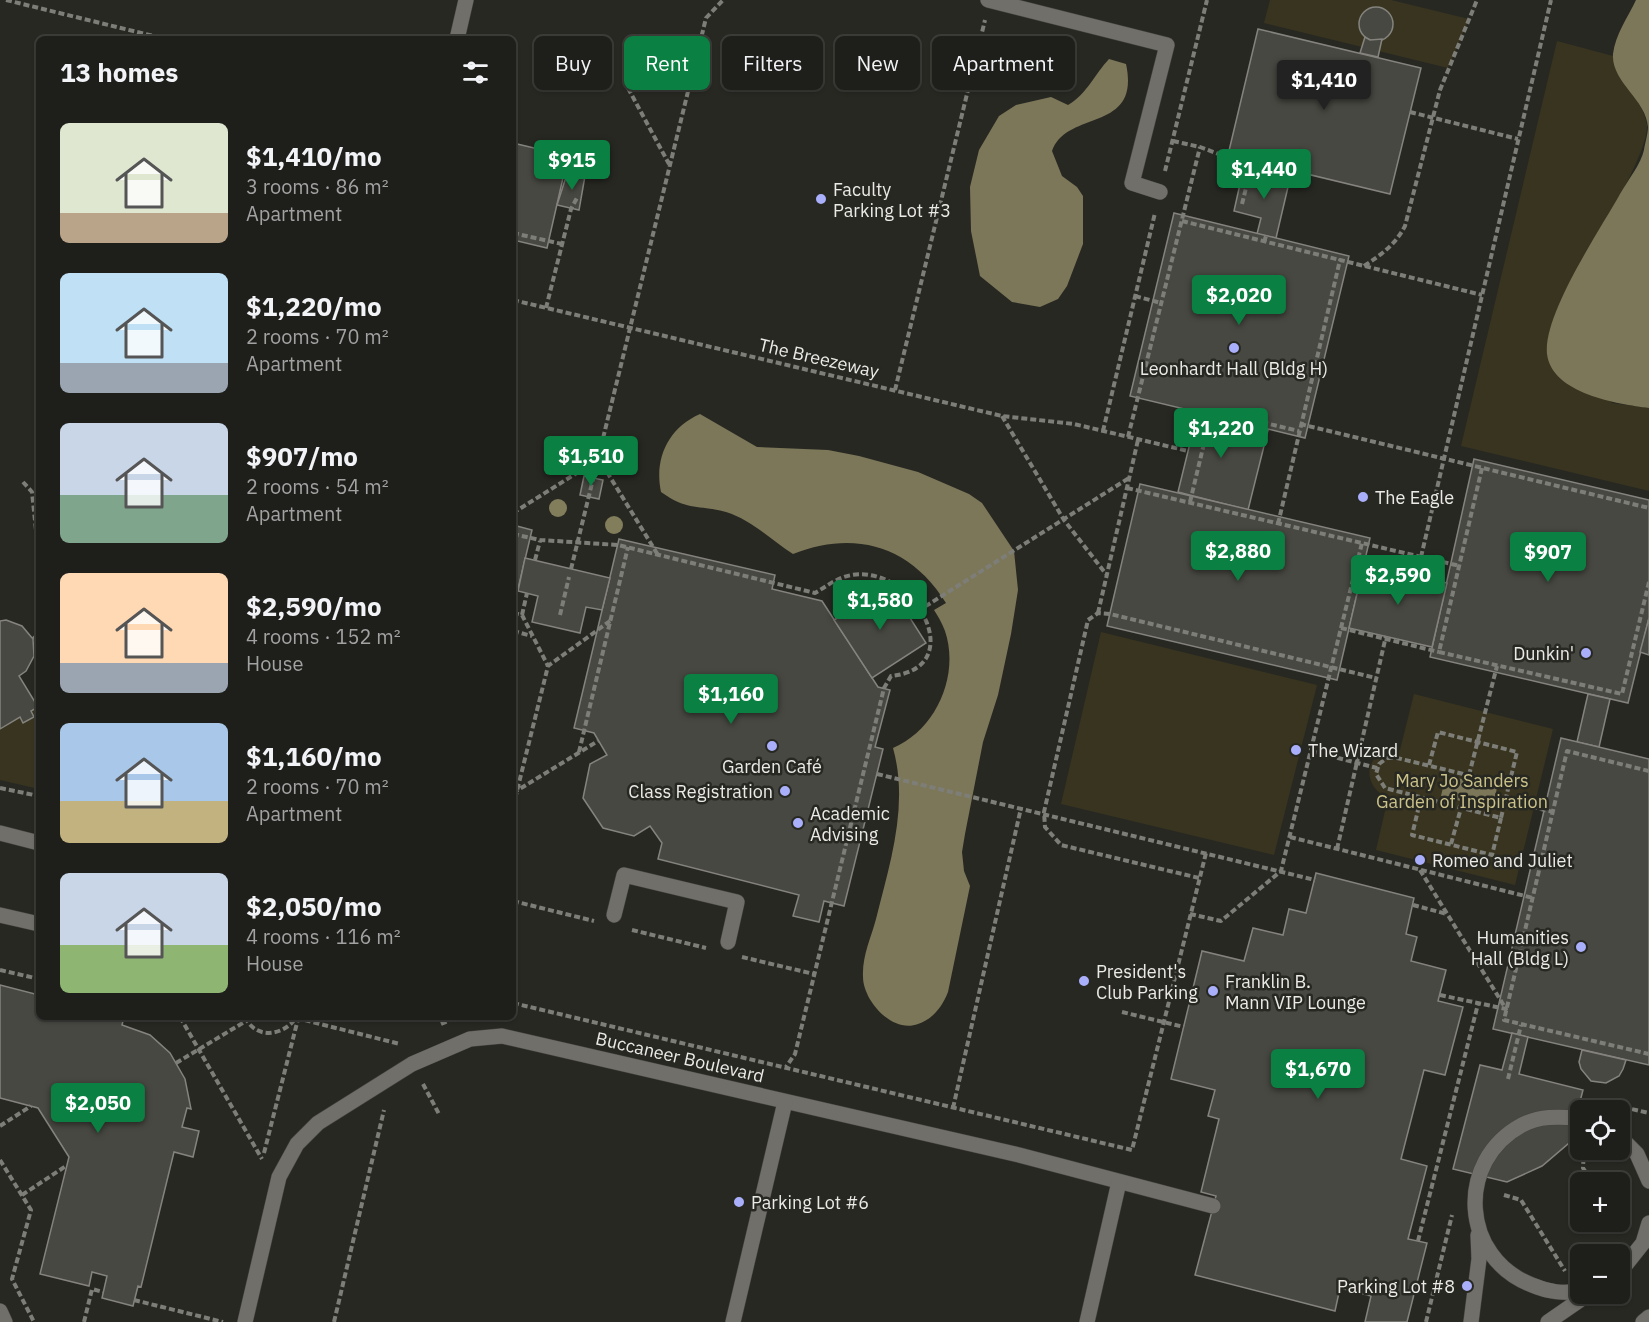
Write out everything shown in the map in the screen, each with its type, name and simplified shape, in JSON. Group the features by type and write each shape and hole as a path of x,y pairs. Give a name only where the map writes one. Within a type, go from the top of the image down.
{"lane":[{"path":"458,36 466,0"},
{"path":"989,0 1167,45 1132,183 1160,192"},
{"path":"0,833 36,842"},
{"path":"618,921 624,875 737,902 732,949"},
{"path":"0,915 36,923"},
{"name":"Buccaneer Boulevard","path":"245,1322 279,1177 297,1143 318,1123 435,1052 470,1039 502,1036 1030,1158 1213,1206"},
{"path":"733,1322 785,1102"},
{"path":"1471,1322 1479,1259 1474,1198 1479,1175 1498,1143 1523,1124 1557,1115 1570,1117"},
{"path":"1630,1147 1637,1154 1647,1172"},
{"path":"1087,1322 1119,1182"},
{"path":"1630,1259 1643,1243 1649,1223"},
{"path":"1478,1229 1494,1259 1517,1280 1546,1291 1570,1290"},
{"path":"1548,1322 1574,1304"},
{"path":"0,1311 5,1322"},
{"path":"1643,1322 1649,1317"}],"path":[{"path":"6,0 154,36"},
{"path":"571,569 706,18 723,0"},
{"path":"895,390 989,0"},
{"path":"1364,266 1398,240 1405,226 1448,68 1477,0"},
{"path":"1421,557 1551,0"},
{"path":"629,90 669,164"},
{"path":"1410,112 1518,139"},
{"path":"1144,134 1200,147 1280,177"},
{"path":"1128,437 1200,147"},
{"path":"1242,204 1247,184"},
{"path":"546,308 571,208 578,196"},
{"path":"1182,221 1482,295"},
{"path":"516,234 562,244"},
{"path":"1264,242 1266,236"},
{"path":"1278,524 1340,260"},
{"path":"1135,296 1161,303"},
{"name":"The Breezeway","path":"516,301 1002,416 1074,424 1188,451"},
{"path":"1103,431 1108,410"},
{"path":"1190,502 1212,410 1299,431"},
{"path":"1002,416 1064,520 1106,574"},
{"path":"1300,424 1649,508"},
{"path":"1138,440 1098,613 1088,620 1044,813 1045,827 1061,845 1199,878"},
{"path":"516,511 599,459"},
{"path":"599,459 658,555"},
{"path":"1439,652 1482,468"},
{"path":"910,616 1129,478"},
{"path":"23,482 32,492 36,530"},
{"path":"1127,488 1460,566"},
{"path":"516,535 540,540 628,548 815,593 841,577 864,574 878,576 900,586 921,610 931,637 931,649 915,670 891,676 884,688 795,1054 786,1067"},
{"path":"535,560 540,540"},
{"path":"1190,914 1221,921 1281,871 1362,543"},
{"path":"579,752 628,548"},
{"path":"560,615 569,577"},
{"path":"1341,628 1622,694 1649,582"},
{"path":"527,593 522,615 548,666"},
{"path":"1098,613 1376,678"},
{"path":"516,614 522,615"},
{"path":"516,788 548,666 610,621"},
{"path":"516,632 532,636"},
{"path":"1337,849 1386,638"},
{"path":"1469,775 1497,665"},
{"path":"1421,798 1412,835 1492,855 1517,752 1438,732 1429,765"},
{"path":"516,791 598,741"},
{"path":"1311,751 1377,768"},
{"path":"1649,771 1568,751 1504,1020 1649,1054"},
{"path":"1501,818 1385,788 1377,780 1377,768 1383,760 1392,757 1509,785"},
{"path":"877,774 1315,880"},
{"path":"0,788 36,795"},
{"path":"1505,800 1553,812"},
{"path":"953,1108 1021,808"},
{"path":"1451,844 1461,808"},
{"path":"1290,837 1533,898"},
{"path":"516,1004 1132,1150 1206,853"},
{"path":"1419,869 1506,1009"},
{"path":"516,902 598,922"},
{"path":"1413,905 1447,914"},
{"path":"618,921 712,949"},
{"path":"732,949 814,974"},
{"path":"0,970 36,978"},
{"path":"1440,995 1506,1009"},
{"path":"1418,1241 1478,1004"},
{"path":"1122,1012 1184,1027"},
{"path":"182,1020 262,1159"},
{"path":"176,1063 243,1020"},
{"path":"246,1020 262,1033 272,1034 281,1032 295,1020"},
{"path":"260,1171 297,1020"},
{"path":"305,1020 402,1044"},
{"path":"433,1028 450,1020"},
{"path":"1508,1079 1521,1024"},
{"path":"414,1090 423,1083 439,1114"},
{"path":"0,1126 31,1106"},
{"path":"334,1322 385,1106"},
{"path":"1630,1109 1649,1113"},
{"path":"0,1160 30,1210 12,1279 34,1322"},
{"path":"22,1195 66,1166"},
{"path":"1504,1195 1521,1200 1568,1276"},
{"path":"1426,1322 1454,1204"},
{"path":"84,1322 92,1289 103,1292"},
{"path":"134,1300 223,1322 226,1310"}],"green space":[{"path":"1270,0 1391,0 1469,19 1448,68 1264,23"},
{"path":"1557,41 1613,56 1620,74 1645,115 1647,125 1645,140 1638,159 1614,207 1567,289 1549,332 1612,403 1649,408 1649,491 1461,446"},
{"path":"1101,632 1317,685 1274,855 1061,804"},
{"name":"Mary Jo Sanders Garden of Inspiration","path":"1414,694 1553,729 1515,885 1376,850 1388,798 1372,784 1370,768 1373,760 1380,754 1400,750"},
{"path":"36,708 36,788 0,780 0,729 20,717 24,723 34,717 31,711"}],"shaded area":[{"path":"1636,0 1649,0 1649,408 1604,400 1573,388 1552,368 1547,354 1548,337 1563,295 1644,150 1648,130 1646,117 1617,73 1613,54 1619,33"},
{"path":"1109,59 1126,64 1128,86 1123,101 1113,111 1072,129 1060,138 1052,151 1062,176 1077,187 1083,196 1083,244 1067,286 1058,299 1040,307 1012,302 980,276 971,231 970,187 979,150 999,116 1016,105 1051,97 1068,105 1085,90"},
{"path":"700,414 757,447 828,450 859,456 918,472 969,494 982,503 1014,551 1018,590 1011,634 998,695 983,742 962,852 964,871 970,886 948,992 936,1012 918,1024 908,1026 898,1024 881,1013 864,986 863,969 896,834 899,791 893,748 908,740 921,728 941,699 949,665 949,648 945,631 934,610 946,603 932,583 915,568 898,556 879,548 838,543 793,554 753,525 735,516 726,512 686,505 661,492 660,468 666,446 679,427"},
{"path":"1446,775 1497,788 1492,809 1441,796"}],"building":[{"path":"1376,7 1388,12 1393,24 1388,36 1376,41 1364,36 1359,24 1364,12"},
{"path":"1258,29 1421,68 1390,194 1228,155"},
{"path":"1365,37 1370,40 1382,39 1378,57 1360,53"},
{"path":"516,144 568,156 547,248 516,241"},
{"path":"1275,166 1292,170 1276,238 1257,234 1261,218 1234,211 1242,175 1271,181"},
{"path":"573,170 585,176 579,210 557,205 566,177"},
{"name":"Leonhardt Hall (Bldg H)","path":"1174,213 1349,256 1305,438 1130,396"},
{"path":"1184,409 1268,430 1248,510 1178,492 1192,435 1179,432"},
{"path":"1474,459 1649,500 1649,618 1628,703 1430,657"},
{"path":"584,476 603,480 599,499 580,495"},
{"path":"1140,484 1370,538 1337,680 1107,626"},
{"path":"516,526 532,530 516,597"},
{"path":"619,539 775,575 772,589 822,601 878,687 890,690 875,747 883,749 844,906 824,901 819,922 793,916 799,895 658,859 662,843 650,826 634,836 603,828 583,798 590,764 607,755 594,733 574,728"},
{"path":"525,558 610,578 602,610 586,607 580,633 532,622 538,596 518,591"},
{"path":"1364,564 1447,583 1432,647 1349,628"},
{"path":"889,585 926,643 872,678 834,620"},
{"path":"1649,618 1649,655 1640,652"},
{"path":"6,620 22,626 33,639 34,656 26,671 19,676 36,704 36,708 31,711 34,717 23,723 20,717 0,729 0,621"},
{"path":"1588,694 1610,699 1599,747 1577,742"},
{"name":"Humanities Hall (Bldg L)","path":"1561,738 1649,759 1649,1065 1493,1029"},
{"path":"1316,873 1414,898 1406,934 1417,937 1411,961 1446,970 1438,1001 1463,1007 1445,1075 1424,1070 1401,1159 1427,1166 1408,1239 1427,1243 1407,1322 1365,1322 1371,1296 1340,1288 1335,1311 1195,1275 1216,1196 1201,1192 1219,1119 1208,1116 1215,1090 1171,1079 1202,951 1244,961 1253,928 1283,935 1289,909 1306,913"},
{"path":"0,985 36,994 36,1020 123,1020 122,1025 150,1035 170,1053 185,1079 191,1109 187,1108 182,1127 199,1131 193,1157 174,1152 141,1287 138,1286 133,1306 102,1298 107,1276 92,1272 89,1286 40,1274 69,1157 38,1108 0,1098"},
{"path":"1512,1033 1528,1037 1519,1074 1583,1090 1580,1100 1570,1100 1569,1143 1542,1166 1507,1182 1453,1169 1480,1065 1502,1070"},
{"path":"1582,1050 1626,1060 1619,1076 1606,1083 1591,1081 1581,1069 1579,1062"}],"place":[{"name":"Faculty Parking Lot #3","path":"821,199"},
{"name":"Leonhardt Hall (Bldg H)","path":"1234,348"},
{"name":"The Eagle","path":"1363,497"},
{"name":"Dunkin'","path":"1586,653"},
{"name":"Garden Café","path":"772,746"},
{"name":"The Wizard","path":"1296,750"},
{"name":"Class Registration","path":"785,791"},
{"name":"Academic Advising","path":"798,823"},
{"name":"Romeo and Juliet","path":"1420,860"},
{"name":"Humanities Hall (Bldg L)","path":"1581,947"},
{"name":"President's Club Parking","path":"1084,981"},
{"name":"Franklin B. Mann VIP Lounge","path":"1213,991"},
{"name":"Parking Lot #6","path":"739,1202"},
{"name":"Parking Lot #8","path":"1467,1286"}]}
